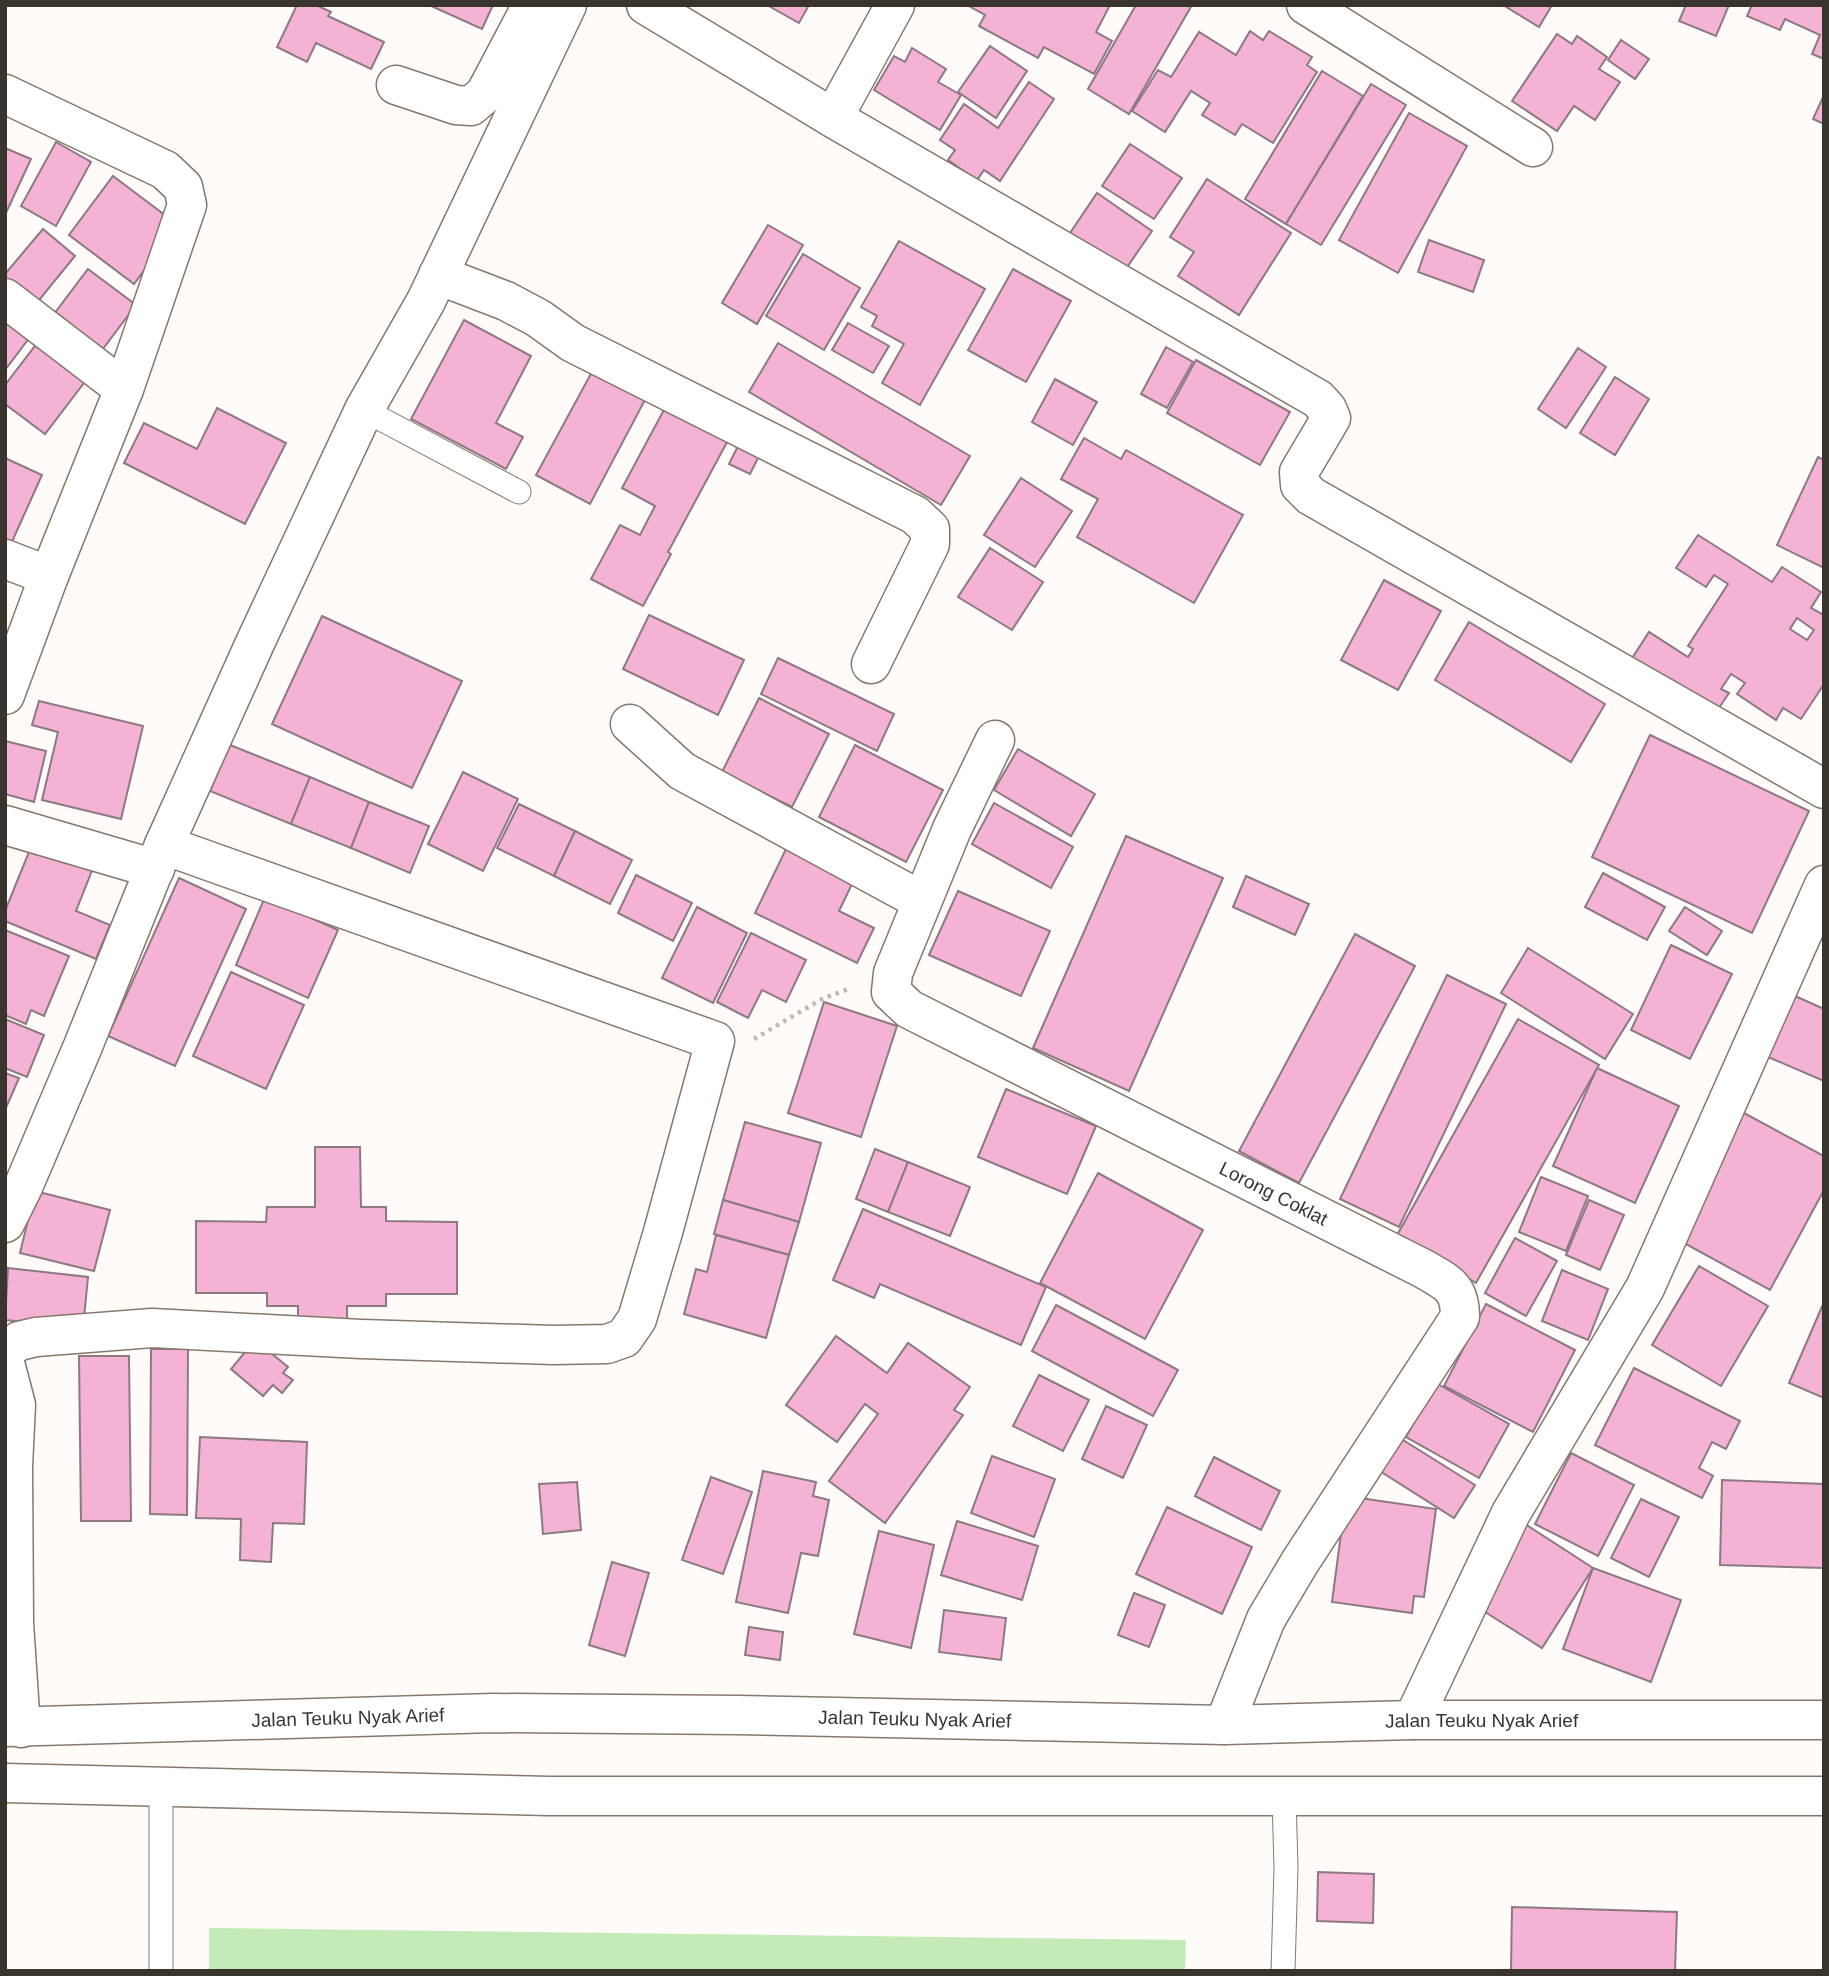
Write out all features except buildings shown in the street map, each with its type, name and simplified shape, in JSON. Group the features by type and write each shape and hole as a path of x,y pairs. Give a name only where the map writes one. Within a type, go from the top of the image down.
{"main road":[{"path":"396,85 456,104 471,106 485,94 532,5"},
{"path":"5,1223 83,1046 159,857 255,643 364,410 426,301 567,5"},
{"path":"646,5 833,118 1318,399 1331,418 1298,472 1300,485 1311,496 1824,789"},
{"path":"833,118 895,5"},
{"path":"1306,5 1533,147"},
{"path":"5,94 165,170 183,187 187,205 124,389 49,576 5,695"},
{"path":"438,275 506,301 538,318 573,343 915,514 930,529 930,544 871,664"},
{"path":"5,298 124,389"},
{"path":"5,559 49,576"},
{"path":"630,724 682,771 922,901"},
{"path":"892,973 952,830 995,740"},
{"path":"5,825 159,857 715,1041 640,1307 624,1338 607,1344 553,1345 361,1339 152,1328 36,1337 19,1340 5,1350"},
{"path":"1413,1720 1511,1513 1645,1288 1824,885"},
{"name":"Lorong Coklat","path":"892,973 891,992 909,1009 1424,1269 1451,1285 1460,1301 1460,1317 1300,1562 1266,1619 1224,1725"},
{"path":"5,1363 16,1405 13,1466 13,1728"},
{"name":"Jalan Teuku Nyak Arief","path":"13,1728 494,1713 738,1714 1224,1725 1413,1720 1824,1720"},
{"path":"5,1783 550,1796 1824,1796"}],"lane":[{"path":"364,410 519,492"},
{"path":"161,1787 161,1971"},
{"path":"1283,1971 1286,1868 1284,1797"}],"path":[{"path":"715,1041 737,1043 754,1040 822,999 892,973"}],"green space":[{"path":"209,1928 1186,1940 1185,1971 209,1971"}]}
